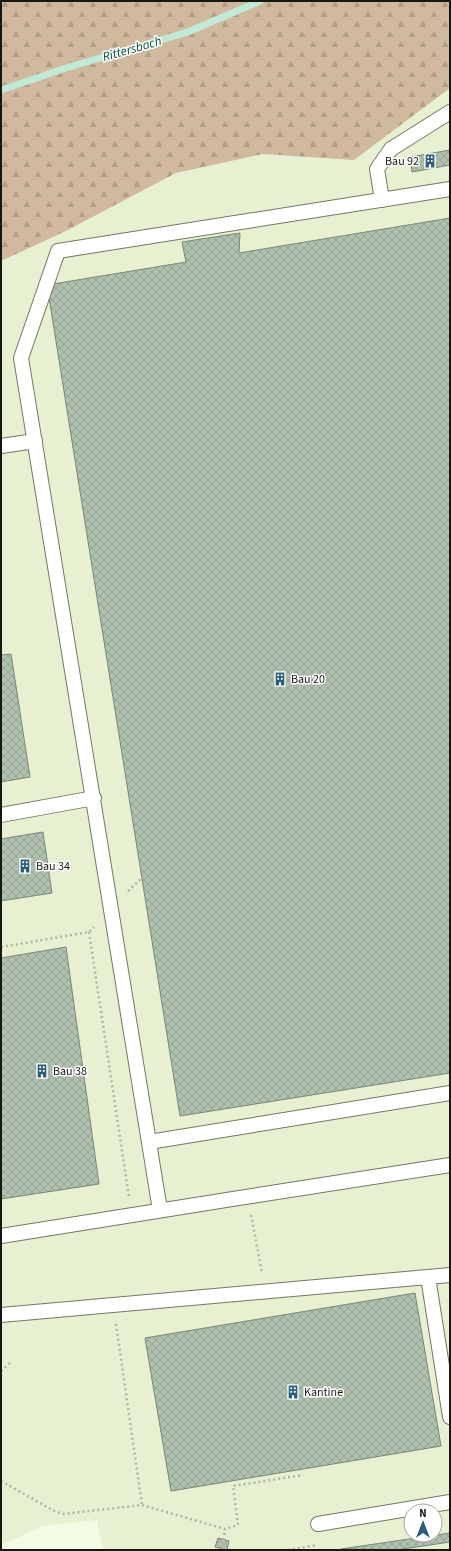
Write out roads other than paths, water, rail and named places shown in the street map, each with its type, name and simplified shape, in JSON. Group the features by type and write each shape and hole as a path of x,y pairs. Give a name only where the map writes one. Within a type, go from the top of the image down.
{"lane":[{"path":"382,200 377,169 391,149 450,112"},
{"path":"160,1210 112,907 21,358 58,251 450,188"},
{"path":"1,446 35,441"},
{"path":"1,815 94,798"},
{"path":"149,1142 450,1093"},
{"path":"1,1236 450,1165"},
{"path":"1,1315 450,1275"},
{"path":"428,1277 450,1417"},
{"path":"318,1524 450,1502"}],"waterway":[{"name":"Rittersbach","path":"1,90 66,68 188,32 260,1"}],"place":[{"name":"Bau 92","path":"430,161"},
{"name":"Bau 20","path":"280,679"},
{"name":"Bau 34","path":"25,866"},
{"name":"Bau 38","path":"42,1071"},
{"name":"Kantine","path":"293,1392"}]}
